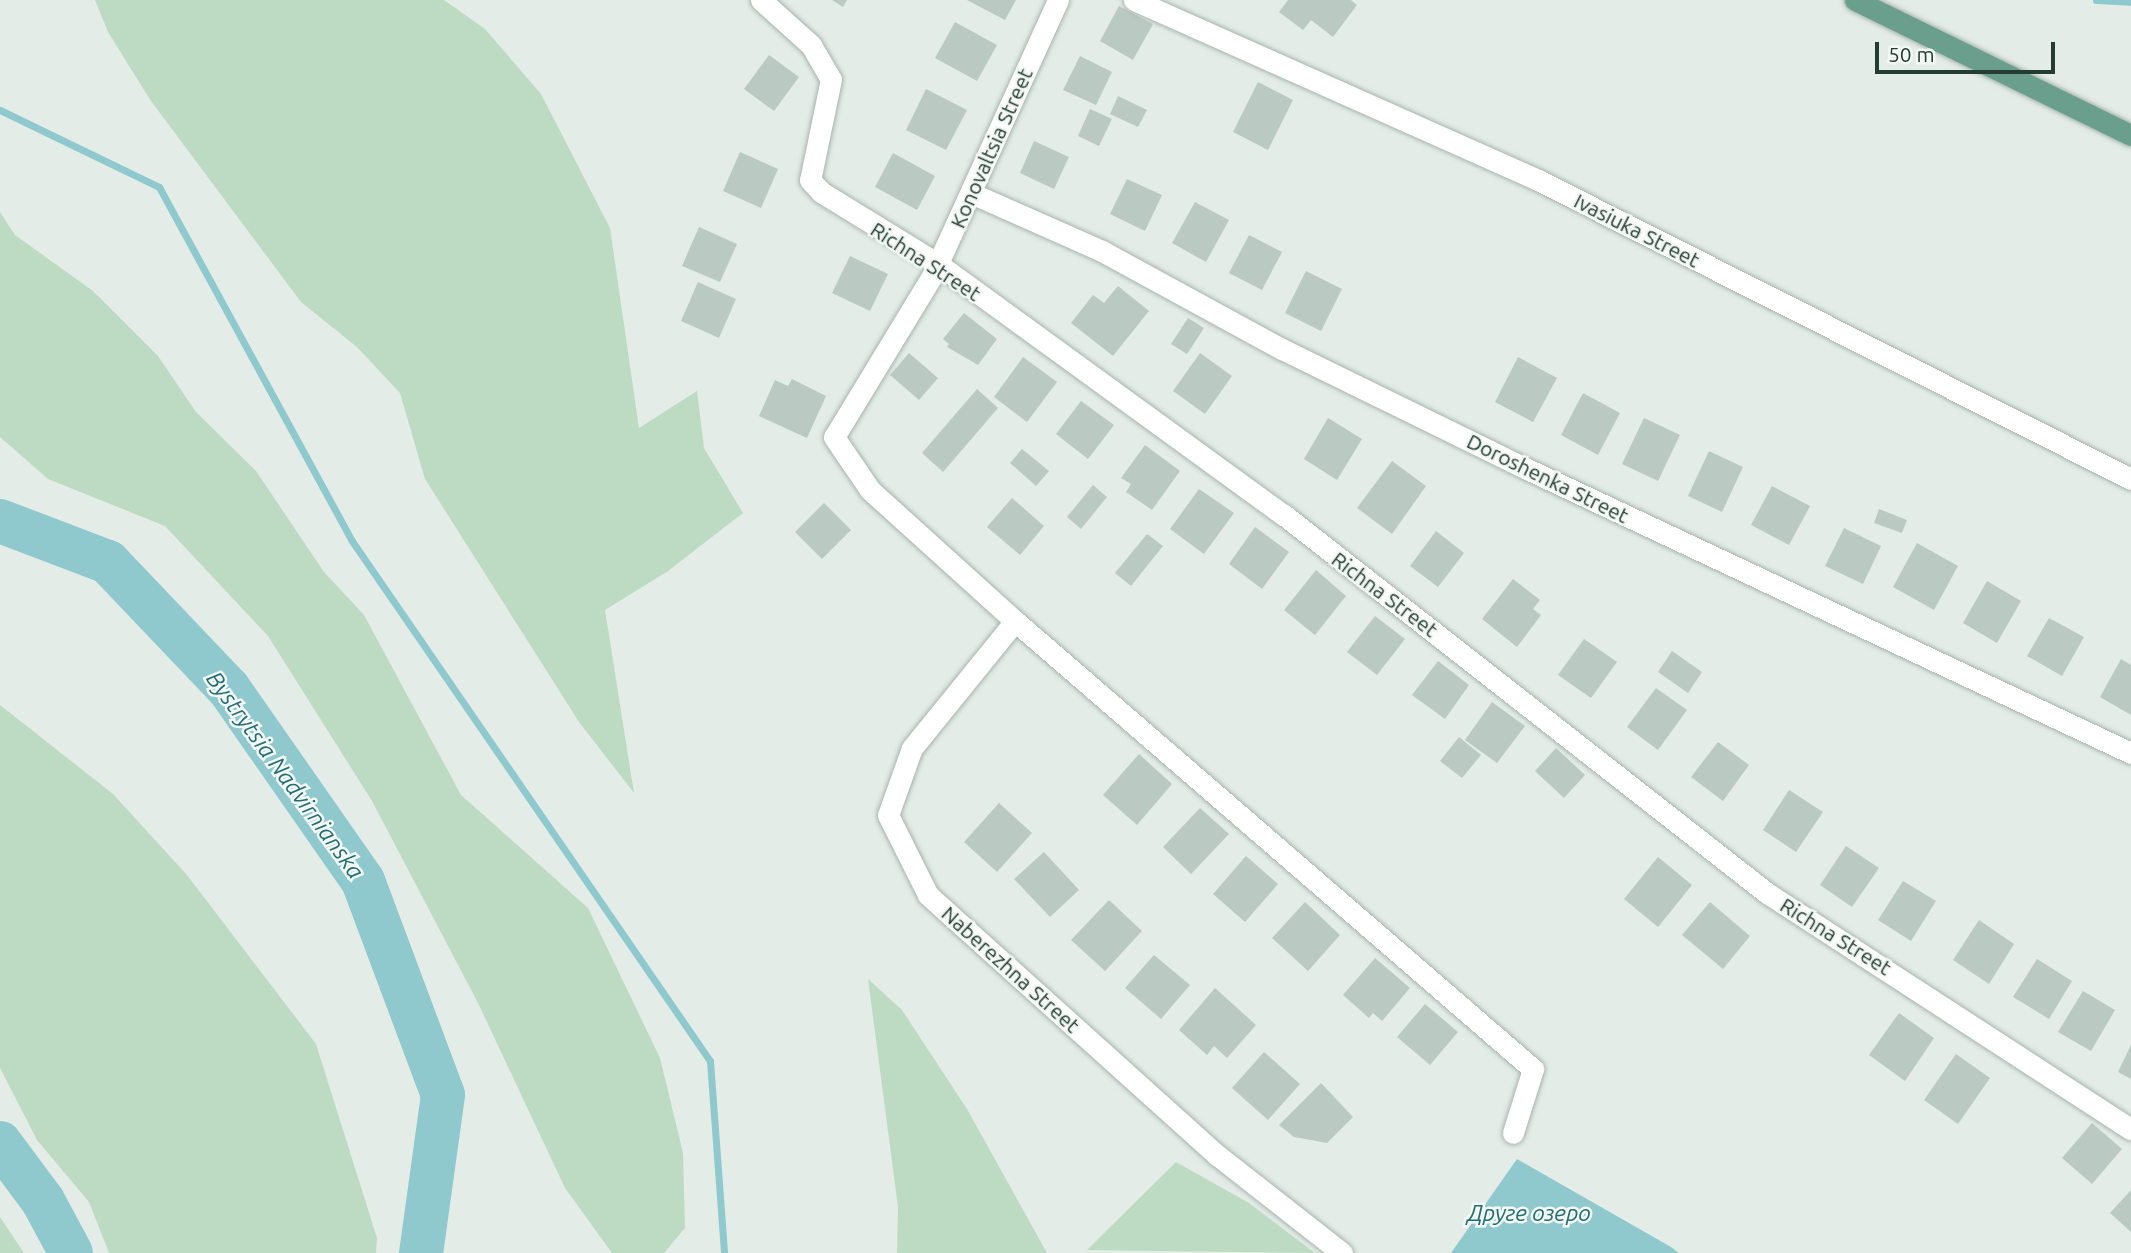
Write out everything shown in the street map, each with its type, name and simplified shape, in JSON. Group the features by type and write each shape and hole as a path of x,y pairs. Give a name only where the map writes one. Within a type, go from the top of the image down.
{"main road":[{"path":"1855,0 2131,135"}],"street":[{"name":"Richna Street","path":"761,0 811,45 831,79 810,180 857,216 938,264 1284,515 1766,893 2131,1129"},
{"name":"Konovaltsia Street","path":"1015,621 870,490 834,437 938,264 1058,0"},
{"name":"Ivasiuka Street","path":"1134,0 1538,180 2131,479"},
{"name":"Doroshenka Street","path":"971,193 1102,251 1282,349 1563,486 2131,753"},
{"path":"1015,621 1533,1069 1513,1133"},
{"name":"Naberezhna Street","path":"1015,621 912,748 888,816 928,895 1217,1155 1342,1253"}],"green space":[{"path":"95,0 444,0 485,29 541,94 610,228 639,428 697,391 704,448 743,513 668,571 605,610 634,793 579,722 425,479 400,393 358,348 301,302 151,101 108,32"},
{"path":"0,212 15,235 93,291 158,356 196,412 256,471 324,572 364,615 461,795 588,908 660,1058 683,1153 685,1228 664,1253 612,1253 565,1188 478,1003 372,801 268,636 165,526 48,479 0,437"},
{"path":"0,705 113,794 187,875 316,1044 377,1238 376,1253 109,1253 89,1202 37,1140 0,1068"},
{"path":"868,979 902,1010 967,1109 1047,1253 897,1253 898,1207"},
{"path":"1176,1162 1249,1203 1315,1253 1087,1250"},
{"path":"0,1217 24,1253 0,1253"}],"water":[{"name":"Друге озеро","path":"1517,1159 1671,1247 1679,1253 1451,1253"}],"building":[{"path":"832,0 847,0 843,7"},
{"path":"967,0 1016,0 1005,20"},
{"path":"1288,0 1351,0 1357,5 1333,37 1311,20 1303,30 1279,12"},
{"path":"1119,6 1153,24 1133,60 1100,41"},
{"path":"955,22 997,45 977,81 935,58"},
{"path":"769,55 799,77 774,111 744,89"},
{"path":"1080,56 1112,72 1096,105 1063,90"},
{"path":"1258,82 1293,100 1268,150 1233,132"},
{"path":"926,89 967,110 946,150 906,130"},
{"path":"1118,96 1147,110 1138,127 1110,114"},
{"path":"1090,109 1112,119 1099,146 1078,136"},
{"path":"1034,141 1069,157 1054,189 1020,173"},
{"path":"740,152 778,169 761,208 723,191"},
{"path":"893,153 935,176 917,210 875,187"},
{"path":"1127,179 1162,195 1145,231 1110,214"},
{"path":"1195,202 1229,220 1206,262 1172,243"},
{"path":"699,227 737,244 720,282 682,266"},
{"path":"1249,235 1282,252 1262,290 1229,273"},
{"path":"850,256 888,274 870,311 832,293"},
{"path":"1306,271 1342,289 1321,331 1285,313"},
{"path":"698,282 736,299 719,338 681,321"},
{"path":"1118,286 1149,311 1113,356 1071,323 1093,295 1104,303"},
{"path":"964,313 997,339 978,365 947,347 949,344 943,339"},
{"path":"1188,318 1204,328 1187,354 1171,344"},
{"path":"909,353 938,378 919,400 890,375"},
{"path":"1200,353 1232,376 1205,414 1173,391"},
{"path":"1023,357 1057,382 1027,422 994,397"},
{"path":"1518,357 1557,378 1533,422 1495,402"},
{"path":"792,379 826,396 807,438 759,416 775,380 788,386"},
{"path":"977,389 998,408 943,472 922,453"},
{"path":"1583,393 1620,413 1598,455 1561,435"},
{"path":"1081,401 1114,425 1088,459 1056,434"},
{"path":"1328,418 1362,439 1337,480 1304,459"},
{"path":"1644,418 1680,435 1658,481 1622,464"},
{"path":"1145,445 1180,471 1152,510 1126,492 1131,484 1121,478"},
{"path":"1022,449 1049,471 1036,486 1010,463"},
{"path":"1709,451 1743,467 1722,512 1688,496"},
{"path":"1392,461 1426,486 1392,534 1357,508"},
{"path":"1093,485 1107,497 1081,529 1067,517"},
{"path":"1772,486 1810,506 1789,545 1751,525"},
{"path":"1199,489 1234,513 1204,554 1170,529"},
{"path":"1012,498 1044,526 1020,555 987,527"},
{"path":"824,503 851,530 822,559 795,532"},
{"path":"1879,509 1907,520 1902,533 1874,523"},
{"path":"1255,527 1289,552 1262,589 1229,564"},
{"path":"1844,528 1881,546 1863,584 1825,566"},
{"path":"1436,531 1464,553 1438,587 1410,566"},
{"path":"1147,534 1163,546 1131,586 1115,573"},
{"path":"1917,543 1958,566 1934,610 1893,587"},
{"path":"1316,570 1346,596 1315,635 1284,610"},
{"path":"1513,579 1540,600 1533,609 1541,615 1517,647 1482,619"},
{"path":"1987,581 2021,601 1997,643 1963,623"},
{"path":"1375,616 1405,639 1377,675 1347,652"},
{"path":"2049,618 2084,637 2062,676 2027,656"},
{"path":"1584,639 1617,662 1591,698 1558,675"},
{"path":"1672,651 1702,672 1688,693 1658,672"},
{"path":"2121,659 2131,665 2131,715 2100,697"},
{"path":"1438,661 1469,685 1445,719 1412,695"},
{"path":"1656,688 1687,710 1658,750 1627,727"},
{"path":"1492,702 1525,726 1497,763 1465,740"},
{"path":"1459,737 1481,755 1462,778 1440,761"},
{"path":"1718,742 1749,765 1723,801 1691,777"},
{"path":"1556,748 1585,775 1564,798 1535,771"},
{"path":"1139,754 1172,784 1137,825 1103,795"},
{"path":"1789,790 1823,812 1796,852 1763,830"},
{"path":"999,803 1032,833 997,872 964,842"},
{"path":"1200,808 1229,834 1191,874 1163,847"},
{"path":"1846,846 1879,868 1852,907 1820,885"},
{"path":"1044,852 1079,890 1050,917 1014,879"},
{"path":"1246,856 1278,884 1245,922 1213,894"},
{"path":"1658,857 1692,885 1658,927 1624,899"},
{"path":"1903,881 1936,901 1911,941 1878,920"},
{"path":"1109,900 1142,931 1105,971 1071,940"},
{"path":"1305,902 1340,935 1308,971 1272,938"},
{"path":"1710,902 1750,936 1723,969 1682,935"},
{"path":"1979,920 2014,944 1989,984 1953,960"},
{"path":"1154,955 1190,985 1161,1019 1125,988"},
{"path":"1375,958 1410,988 1382,1021 1373,1013 1369,1018 1343,995"},
{"path":"2037,959 2072,981 2049,1019 2013,997"},
{"path":"1215,988 1256,1025 1227,1058 1214,1046 1207,1055 1179,1030"},
{"path":"2083,991 2115,1010 2091,1051 2058,1032"},
{"path":"1425,1004 1458,1032 1430,1065 1397,1037"},
{"path":"1899,1013 1934,1038 1905,1081 1869,1055"},
{"path":"2131,1045 2131,1079 2118,1072"},
{"path":"1264,1052 1300,1084 1268,1120 1232,1088"},
{"path":"1956,1054 1990,1078 1958,1124 1924,1100"},
{"path":"1321,1083 1353,1117 1327,1143 1294,1137 1279,1125"},
{"path":"2092,1123 2122,1149 2092,1184 2062,1158"},
{"path":"2131,1190 2131,1232 2110,1213"}],"waterway":[{"path":"2096,0 2131,2"},
{"path":"0,110 159,187 352,541 710,1061 724,1253"},
{"name":"Bystrytsia Nadvirnianska","path":"0,521 108,562 229,689 363,881 443,1095 421,1253"},
{"path":"0,1143 43,1201 71,1253"}]}
